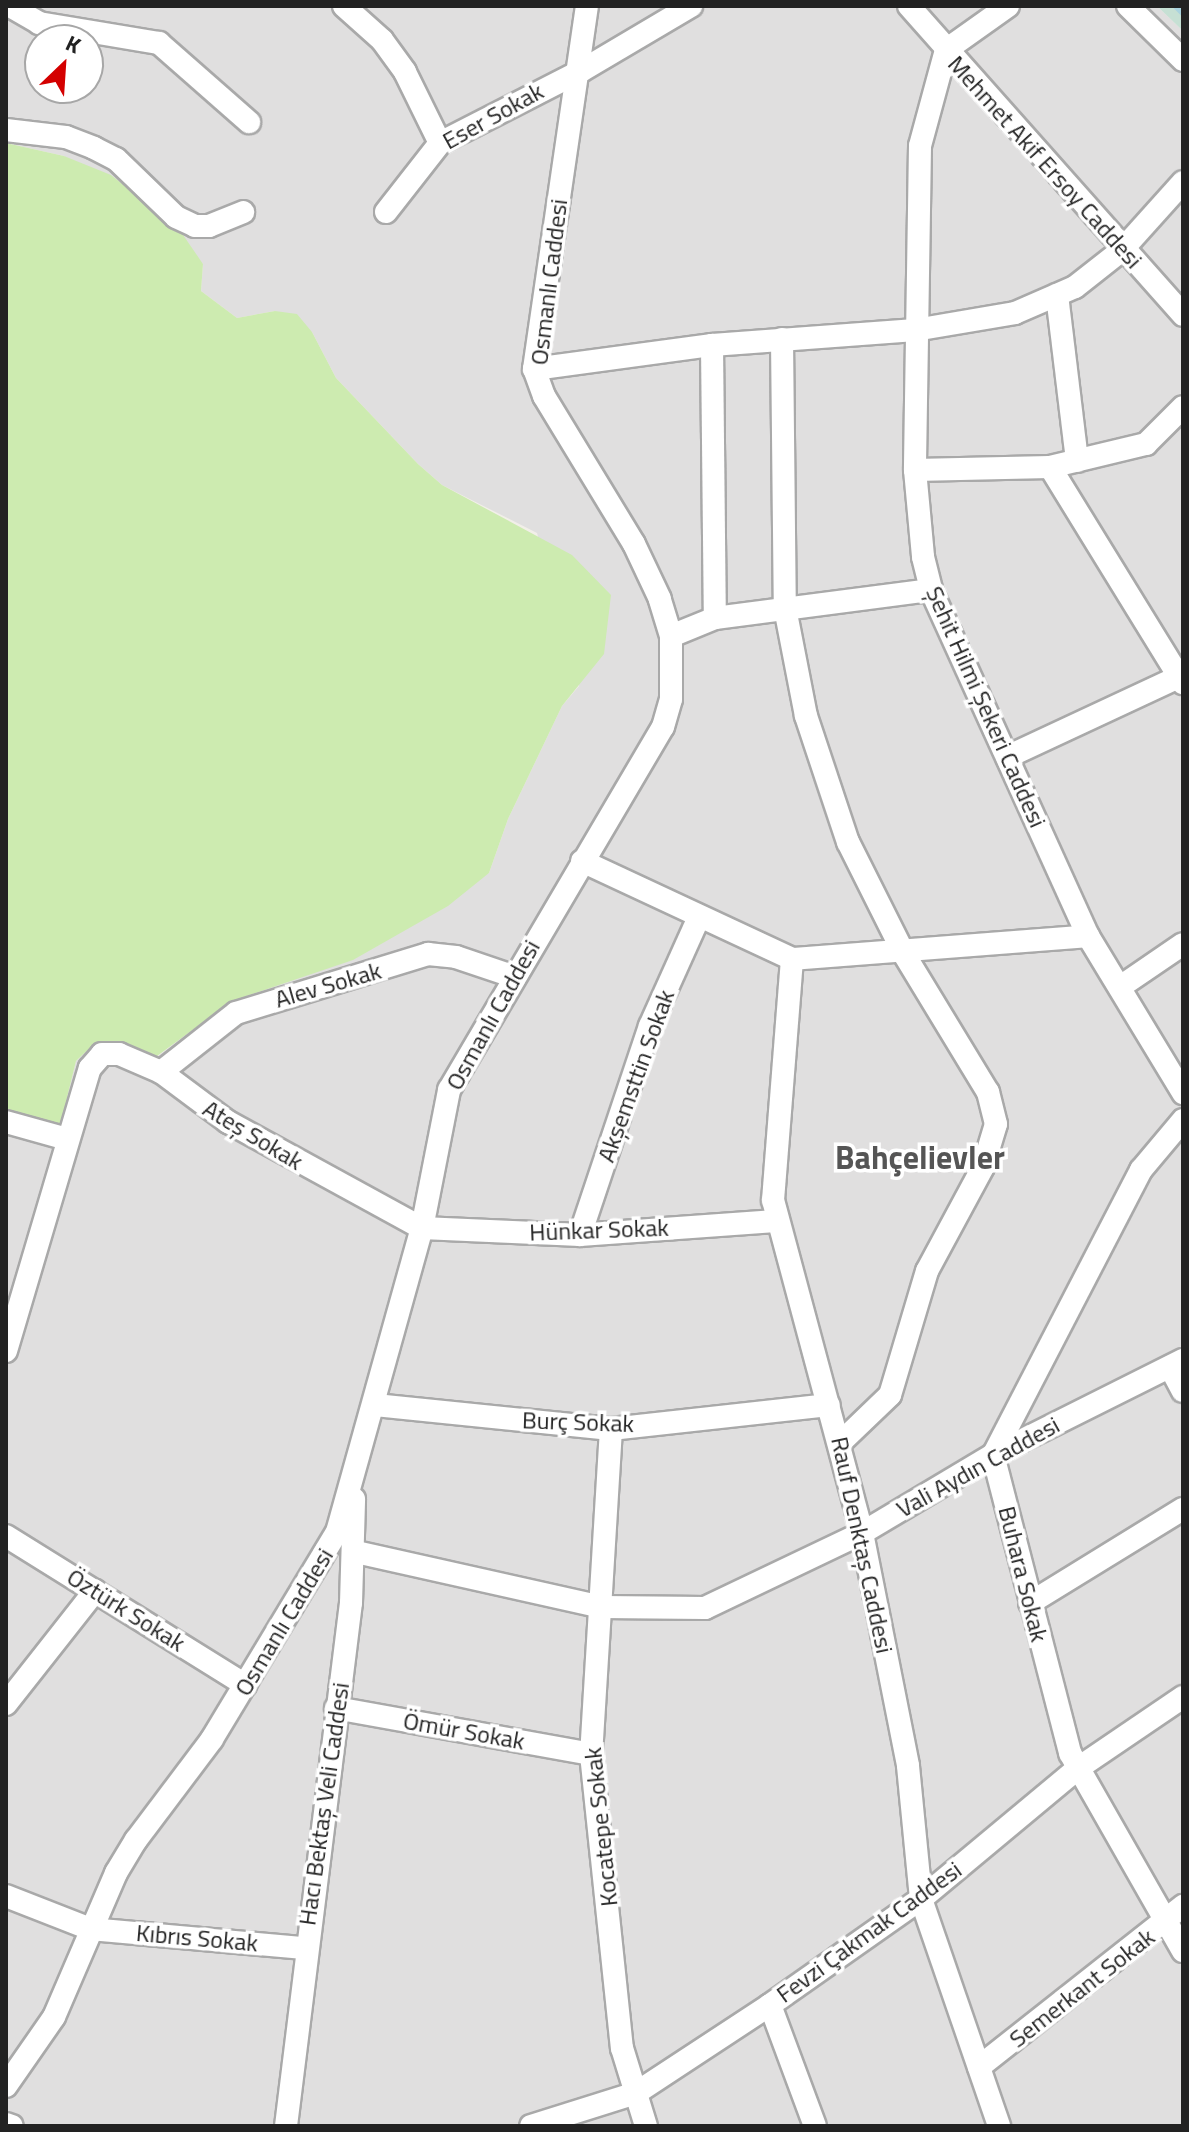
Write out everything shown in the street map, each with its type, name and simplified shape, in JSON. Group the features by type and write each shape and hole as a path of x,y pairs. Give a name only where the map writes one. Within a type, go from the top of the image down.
{"street":[{"path":"10,6 39,23 159,43 249,122"},
{"path":"344,6 382,40 405,72 440,143"},
{"name":"Osmanlı Caddesi","path":"6,2086 54,2017 90,1929 136,1840 212,1739 325,1557 353,1481 422,1228 449,1090 512,976 663,727 674,673 671,636 634,544 544,396 534,369 581,71 587,6"},
{"name":"Eser Sokak","path":"386,212 440,143 581,71 691,6"},
{"name":"Mehmet Akif Ersoy Caddesi","path":"909,6 1122,250 1183,315"},
{"path":"946,50 1008,6"},
{"path":"1128,6 1183,60"},
{"name":"Şehit Hilmi Şekeri Caddesi","path":"946,50 920,146 915,470 931,590 1088,936 1183,1093"},
{"path":"6,130 66,137 105,153 176,217 195,226 209,226 243,212"},
{"path":"534,369 712,345 915,330 1015,313 1057,295 1122,250 1183,182"},
{"path":"1057,295 1077,461"},
{"path":"782,339 785,608 806,716 829,794 904,954 988,1092 996,1124 983,1167 927,1271 890,1395 841,1442"},
{"path":"712,345 715,618"},
{"path":"915,470 1050,467 1077,461 1146,444 1183,407"},
{"path":"1007,757 1182,679 1050,467"},
{"path":"671,636 715,618 931,590"},
{"path":"582,861 698,919 792,959 904,954 1088,936"},
{"name":"Akşemsttin Sokak","path":"580,1235 650,1026 698,919"},
{"path":"1120,987 1183,944"},
{"name":"Alev Sokak","path":"161,1072 236,1013 428,954 456,957 512,976"},
{"name":"Rauf Denktaş Caddesi","path":"792,959 771,1177 776,1221 841,1442 862,1533 908,1766 921,1899 999,2126"},
{"name":"Ateş Sokak","path":"67,1139 90,1068 102,1054 119,1054 161,1072 228,1122 422,1228"},
{"path":"993,1455 1141,1170 1183,1120"},
{"path":"6,1122 67,1139 6,1351"},
{"name":"Hünkar Sokak","path":"422,1228 580,1235 776,1221"},
{"path":"1176,1364 1183,1391"},
{"name":"Vali Aydın Caddesi","path":"356,1552 602,1607 705,1608 862,1533 993,1455 1176,1364"},
{"name":"Burç Sokak","path":"375,1405 611,1429 829,1405"},
{"name":"Kocatepe Sokak","path":"611,1429 591,1754 622,2048 646,2126"},
{"name":"Buhara Sokak","path":"993,1455 1030,1603 1077,1769 1176,1914 1183,1951"},
{"name":"Hacı Bektaş Veli Caddesi","path":"286,2126 304,1948 356,1552 353,1481"},
{"path":"1030,1603 1183,1509"},
{"name":"Öztürk Sokak","path":"6,1536 245,1685"},
{"path":"6,1704 95,1591"},
{"name":"Fevzi Çakmak Caddesi","path":"531,2126 636,2093 770,2005 921,1899 1077,1769 1183,1697"},
{"name":"Ömür Sokak","path":"336,1708 591,1754"},
{"name":"Kıbrıs Sokak","path":"6,1896 90,1929 304,1948"},
{"name":"Semerkant Sokak","path":"979,2067 1176,1914"},
{"path":"770,2005 815,2126"},
{"path":"6,2124 12,2126"}],"shaded area":[{"path":"6,6 1157,6 1183,31 1183,2126 6,2126 6,1111 59,1126 76,1061 93,1045 120,1044 154,1059 231,1001 281,982 489,873 508,819 562,706 579,686 537,533 442,485 336,378 312,332 275,311 237,318 201,291 203,264 64,156 6,143"}],"green space":[{"path":"1157,6 1183,6 1183,31"},
{"path":"6,143 64,156 111,175 179,229 203,264 201,291 237,318 275,311 297,314 312,332 336,378 418,464 442,485 572,555 611,595 604,654 562,706 508,819 489,873 448,906 353,960 232,1001 153,1059 120,1044 93,1045 76,1061 60,1126 6,1111"}],"waterway":[{"path":"1175,6 1183,14"}],"district":[{"name":"Bahçelievler","path":"920,1157"}]}
